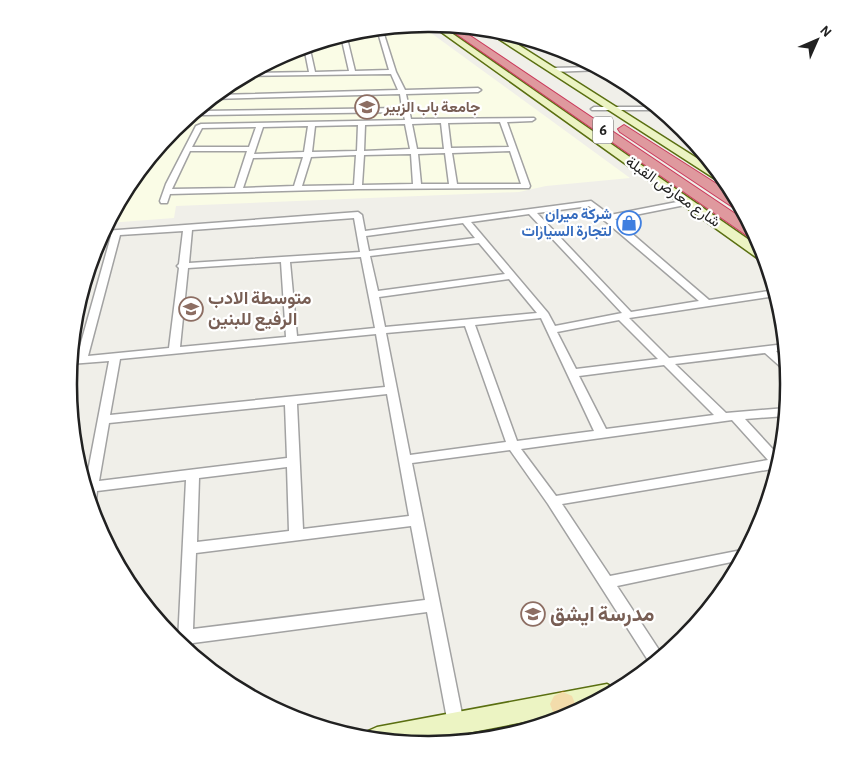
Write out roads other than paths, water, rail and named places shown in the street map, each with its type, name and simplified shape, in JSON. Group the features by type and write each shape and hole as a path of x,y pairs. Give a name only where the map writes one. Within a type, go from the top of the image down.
{"highway":[{"name":"6","path":"463,35 742,225"},
{"name":"6","path":"486,38 725,196"},
{"path":"489,52 504,50"},
{"path":"715,222 731,218"}],"main road":[{"name":"شارع معارض القبلة","path":"447,33 753,248"},
{"path":"506,41 707,170"},
{"path":"685,156 697,158"},
{"path":"401,734 456,724 558,711"}],"street":[{"path":"382,36 393,72 403,93 414,151 417,187"},
{"path":"346,42 352,73"},
{"path":"308,54 312,74"},
{"path":"551,70 585,69"},
{"path":"268,72 312,74 393,72"},
{"path":"226,97 478,90"},
{"path":"594,109 647,109"},
{"path":"205,113 406,110"},
{"path":"164,201 202,116"},
{"path":"198,127 532,119"},
{"path":"167,192 358,187 526,186 503,120"},
{"path":"444,121 453,187"},
{"path":"358,187 362,123"},
{"path":"297,189 308,154 312,124"},
{"path":"238,190 260,125"},
{"path":"187,149 308,154 513,149"},
{"path":"685,156 695,154"},
{"path":"607,218 687,202"},
{"path":"362,234 591,203 707,303"},
{"path":"531,211 668,363 772,457"},
{"path":"111,233 358,215 456,724"},
{"path":"465,220 544,315 602,434"},
{"path":"174,351 182,266 188,228"},
{"path":"82,360 116,233"},
{"path":"182,266 366,254 482,240"},
{"path":"285,258 292,340"},
{"path":"373,295 512,276"},
{"path":"551,330 625,315 768,294"},
{"path":"78,360 544,315"},
{"path":"469,323 513,446 608,582 653,654"},
{"path":"572,373 668,363 778,348"},
{"path":"768,350 779,359"},
{"path":"92,485 115,357"},
{"path":"104,420 392,390"},
{"path":"291,401 296,535"},
{"path":"405,460 729,417 779,413"},
{"path":"93,487 294,462"},
{"path":"553,501 770,464"},
{"path":"185,638 193,474"},
{"path":"190,548 417,520"},
{"path":"608,582 735,556"},
{"path":"190,642 433,605"}],"place":[{"name":"جامعة باب الزبير","path":"367,107"},
{"name":"شركة ميران لتجارة السيارات","path":"629,223"},
{"name":"متوسطة الادب الرفيع للبنين","path":"191,309"},
{"name":"مدرسة ايشق","path":"533,614"}]}
